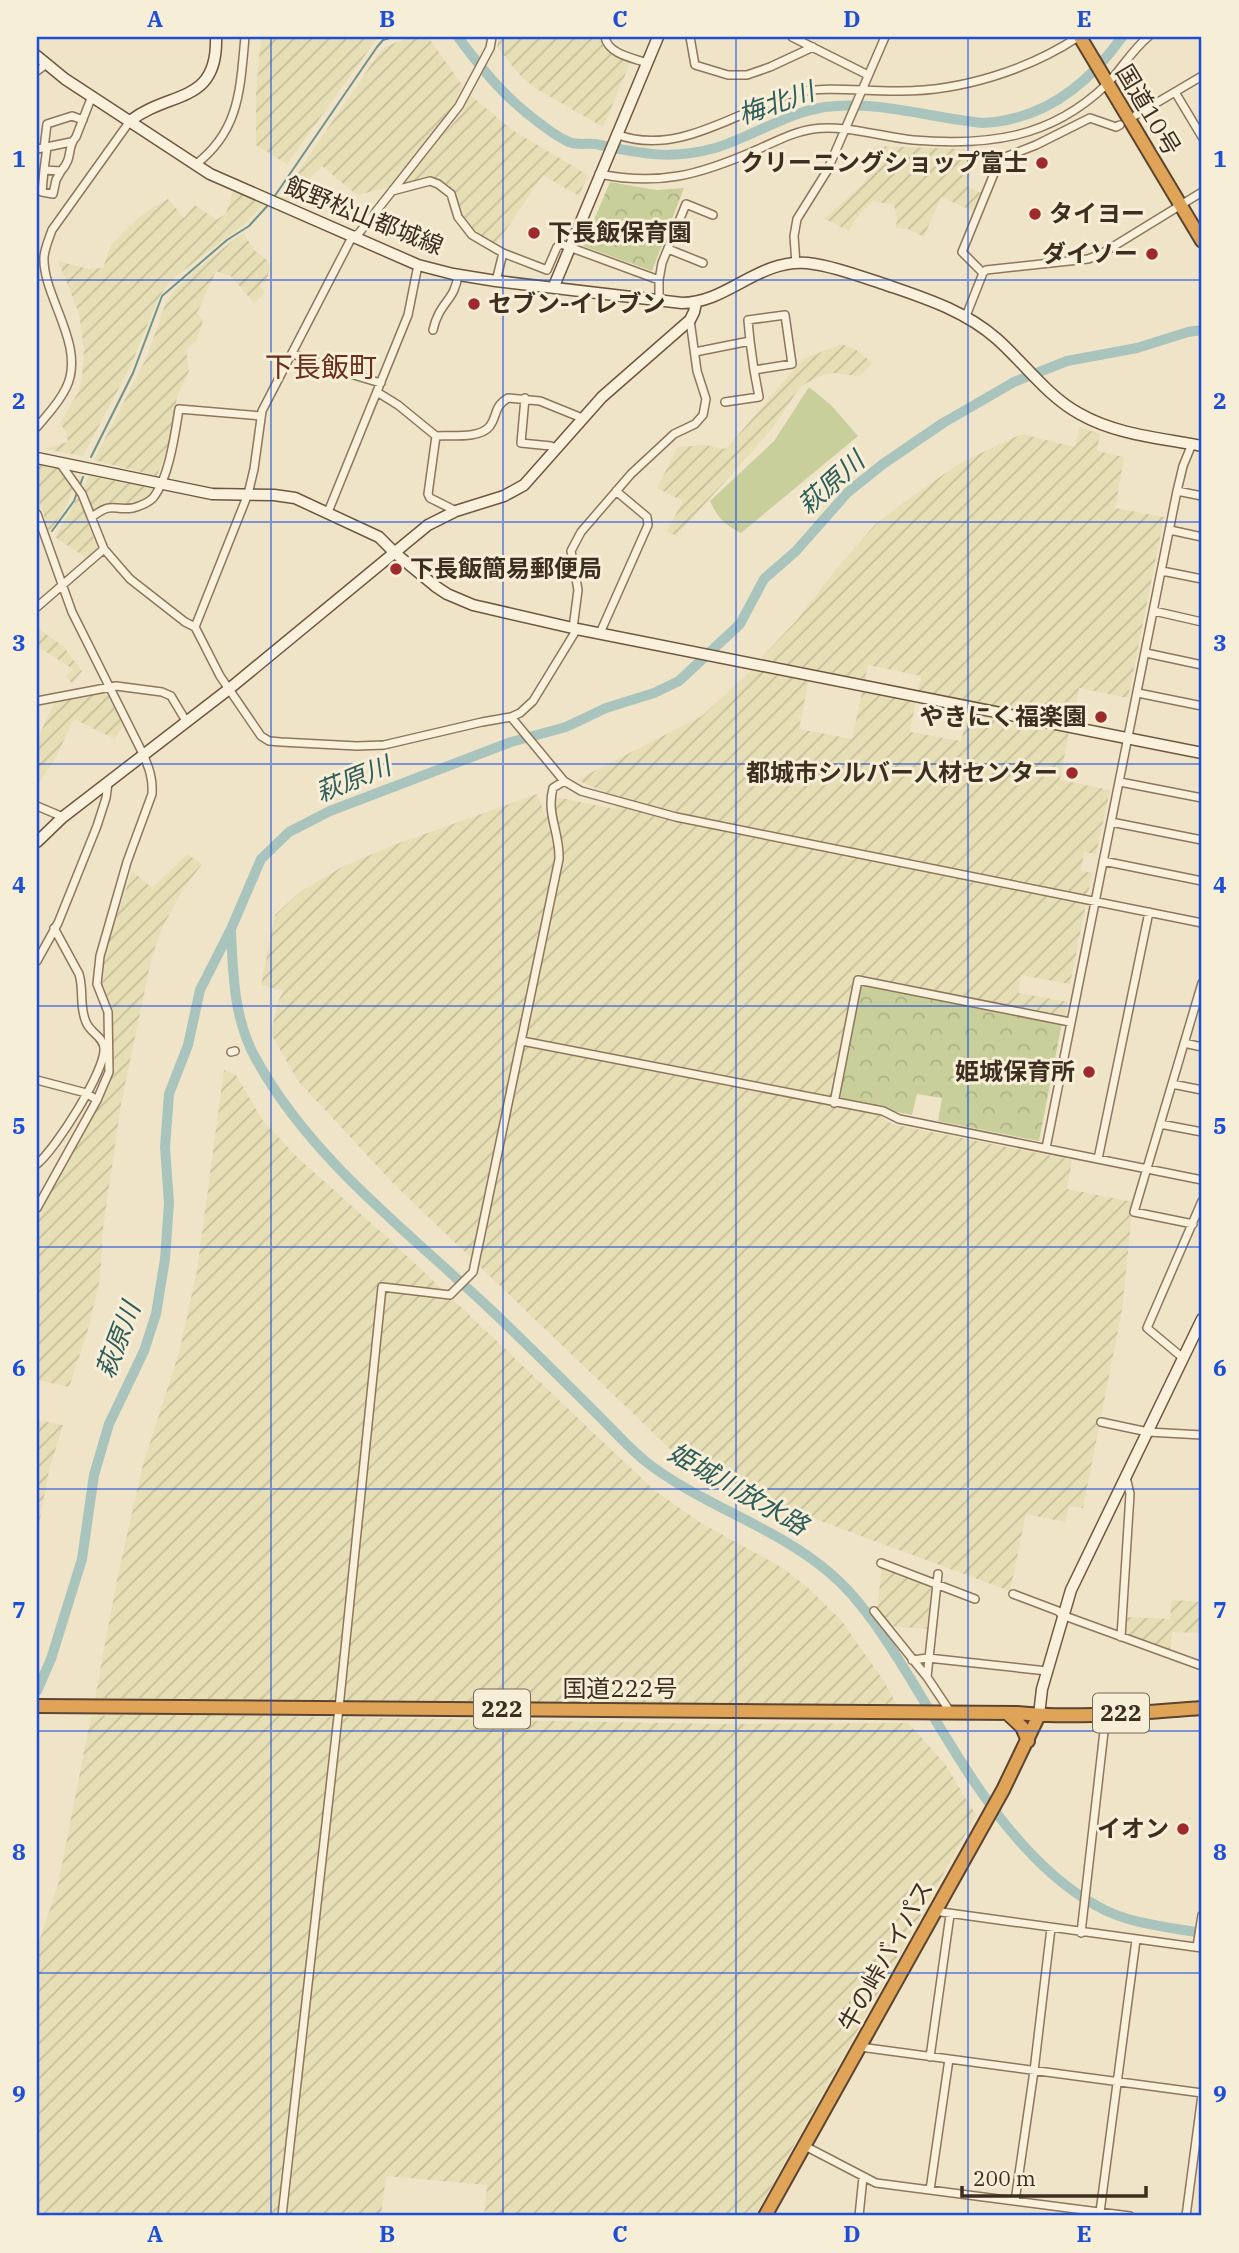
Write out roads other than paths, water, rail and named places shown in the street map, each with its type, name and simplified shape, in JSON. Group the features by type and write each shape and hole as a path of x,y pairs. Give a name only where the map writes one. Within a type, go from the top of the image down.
{"highway":[{"name":"国道10号","path":"1079,37 1202,241"},
{"name":"国道222号","path":"37,1706 947,1712 1039,1715 1202,1708"},
{"path":"1007,1713 1022,1727 1028,1741"},
{"name":"牛の峠バイパス","path":"765,2216 1003,1790 1039,1715"}],"street":[{"path":"37,428 66,389 72,366 64,325 45,268 46,246 52,230 131,121 142,112 189,95 206,81 215,63 216,37"},
{"path":"195,165 220,143 237,105 244,37"},
{"path":"195,627 248,494 261,416 298,339 352,237 359,233 459,106 488,51 492,37"},
{"path":"605,37 606,43 614,51 647,63"},
{"path":"554,286 658,37"},
{"path":"690,37 695,65 736,76 758,72 813,47"},
{"path":"792,37 868,75"},
{"path":"796,264 794,236 797,219 827,170 885,37"},
{"path":"616,135 646,141 671,140 698,132 791,94 818,88 863,92 933,90 957,85 1015,68 1079,37"},
{"path":"599,174 642,180 678,178 718,166 795,132 816,128 846,129 911,139 990,142 1038,129 1067,114 1107,81 1147,37"},
{"name":"飯野松山都城線","path":"37,56 195,165 418,265 496,281 696,303 709,299 761,271 796,264 824,266 943,305 966,316 999,341 1054,396 1070,408 1109,428 1197,445"},
{"path":"37,71 47,64"},
{"path":"1136,115 1202,76"},
{"path":"1175,92 1202,137"},
{"path":"43,148 71,142 76,138 92,96"},
{"path":"71,142 70,161 56,180 53,194 41,192 47,124 72,116 83,120"},
{"path":"983,272 962,253 1000,159 1036,145 1090,118 1116,127 1120,125"},
{"path":"44,170 61,171"},
{"path":"391,191 430,181 438,184 451,194 458,217 465,228 482,242 547,270 561,244 659,280"},
{"path":"966,316 983,272 1088,259 1101,254 1202,192"},
{"path":"659,300 662,263 686,205 713,215"},
{"path":"668,249 704,263"},
{"path":"496,281 503,253"},
{"path":"328,512 408,315 418,265"},
{"path":"433,330 440,308 456,291 458,275"},
{"path":"37,842 63,817 229,689 428,526 456,511 515,491 533,476 582,418 617,383 690,320 696,303"},
{"path":"725,402 759,397 754,370 748,320 785,315 792,363 754,370"},
{"path":"60,463 82,494 104,549 130,579 184,622 195,627 229,689 261,736 281,743 384,745 482,722 513,719 533,701 575,629 578,590 572,546 616,491 674,434 695,424 703,415 706,399 697,371 690,320"},
{"path":"695,352 750,341"},
{"path":"292,354 381,383"},
{"path":"377,392 398,405 436,436 476,434 490,427 495,412 508,398 540,401 582,418"},
{"path":"525,398 522,443 556,449"},
{"path":"92,517 104,508 131,508 152,499 160,484 173,442 179,409 261,416"},
{"path":"436,436 428,494 430,498 456,511"},
{"path":"1046,1148 1177,491 1183,466 1197,445"},
{"path":"37,458 212,494 295,498 379,537 435,586 473,605 575,629 1202,753"},
{"path":"600,634 648,525 647,517 616,491"},
{"path":"1177,491 1202,496"},
{"path":"37,514 72,612 151,772 152,794 127,862 98,971 97,984 108,1012 109,1072 97,1100 37,1208"},
{"path":"1170,530 1202,537"},
{"path":"37,607 104,549"},
{"path":"1162,571 1202,579"},
{"path":"1154,611 1202,622"},
{"path":"1146,653 1202,664"},
{"path":"37,701 109,687 162,692 171,696 186,721"},
{"path":"1138,693 1202,706"},
{"path":"513,719 563,779 581,791 676,817 1202,923"},
{"path":"282,2216 339,1708 382,1287 450,1294 473,1272 559,859 559,846 549,803 553,788 563,779"},
{"path":"37,961 54,928 97,826 108,782"},
{"path":"1120,782 1202,798"},
{"path":"37,806 63,817"},
{"path":"1111,822 1202,840"},
{"path":"1103,861 1202,881"},
{"path":"1098,1158 1149,912"},
{"path":"37,1164 48,1155 86,1093 103,1061 104,1049 102,1039 91,1031 85,1021 80,1000 82,981 54,928"},
{"path":"834,1103 858,981 1070,1022"},
{"path":"1193,1224 1133,1212 1184,1043 1199,1005 1202,983"},
{"path":"522,1041 883,1111 899,1119 1202,1180"},
{"path":"1184,1043 1202,1047"},
{"path":"37,1080 86,1093 97,1100"},
{"path":"1172,1084 1202,1090"},
{"path":"1160,1124 1202,1132"},
{"path":"1183,1357 1147,1328 1202,1201"},
{"path":"1039,1715 1062,1615 1076,1578 1202,1319"},
{"path":"1101,1422 1148,1432 1202,1435"},
{"path":"1121,1637 1130,1494 1126,1478"},
{"path":"881,1563 975,1599"},
{"path":"927,1677 938,1574"},
{"path":"1013,1594 1058,1611 1062,1615 1202,1666"},
{"path":"874,1611 927,1677 947,1712"},
{"path":"912,1660 928,1658 1047,1671"},
{"path":"1081,1933 1107,1714"},
{"path":"934,1912 1136,1940 1199,1945 1202,1915"},
{"path":"930,2057 950,1915"},
{"path":"1015,2201 1051,1928"},
{"path":"1100,2212 1136,1940"},
{"path":"860,2048 1202,2094 1186,2216"},
{"path":"930,2190 949,2059"},
{"path":"805,2146 876,2183 1130,2216"},
{"path":"859,2216 863,2177"}],"waterway":[{"path":"274,197 377,47 383,40 393,37"},
{"name":"梅北川","path":"458,37 506,95 551,132 569,142 671,155 715,148 797,114 825,107 865,106 983,123 1025,115 1044,107 1079,85 1122,37"},
{"path":"91,457 133,373 162,296 227,240 249,226 269,204"},
{"name":"萩原川","path":"37,1691 51,1659 82,1559 94,1475 109,1424 144,1351 156,1314 165,1259 169,1203 165,1147 169,1094 188,1045 200,990 231,929 261,859 289,832 330,811 511,742 566,727 606,708 654,693 679,681 740,624 764,579 796,551 848,492 943,423 1014,382 1067,361 1137,348 1202,330"},
{"path":"80,485 83,477"},
{"path":"52,531 74,501 78,490"},
{"name":"姫城川放水路","path":"231,932 239,1013 256,1059 278,1095 304,1129 362,1192 503,1321 645,1461 690,1491 787,1542 831,1574 864,1609 884,1637 990,1805 1039,1862 1067,1886 1109,1912 1148,1924 1202,1933"}],"place":[{"name":"クリーニングショップ富士","path":"1042,163"},
{"name":"タイヨー","path":"1035,214"},
{"name":"下長飯保育園","path":"534,233"},
{"name":"ダイソー","path":"1152,254"},
{"name":"セブン-イレブン","path":"474,304"},
{"name":"下長飯簡易郵便局","path":"396,569"},
{"name":"やきにく福楽園","path":"1101,717"},
{"name":"都城市シルバー人材センター","path":"1072,773"},
{"name":"姫城保育所","path":"1089,1072"},
{"name":"イオン","path":"1183,1829"}],"district":[{"name":"下長飯町","path":"321,367"}]}
